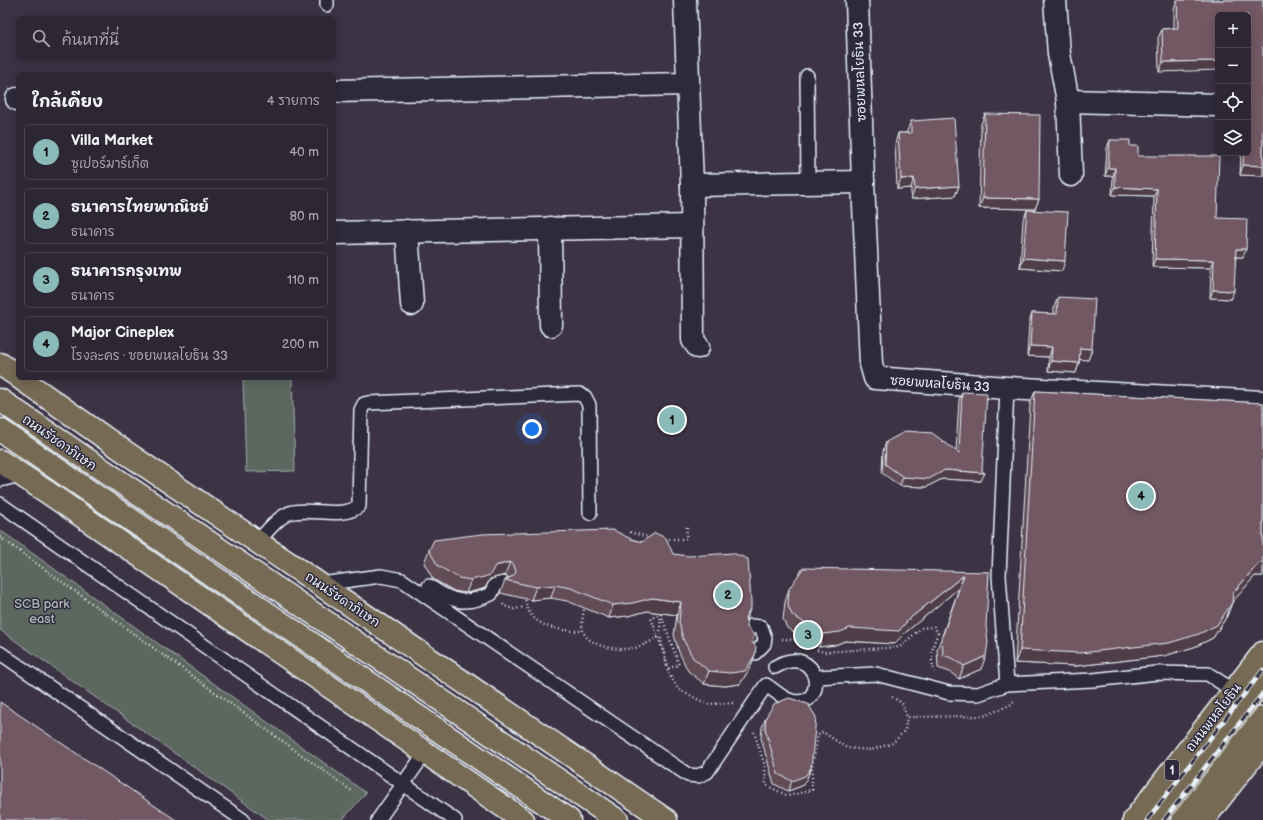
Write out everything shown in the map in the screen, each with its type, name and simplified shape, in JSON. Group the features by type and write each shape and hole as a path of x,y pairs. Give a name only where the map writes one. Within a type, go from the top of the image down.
{"main road":[{"name":"ถนนรัชดาภิเษก","path":"0,364 16,375"},
{"name":"ถนนรัชดาภิเษก","path":"23,380 666,820"},
{"name":"ถนนรัชดาภิเษก","path":"0,400 617,820"},
{"name":"ถนนรัชดาภิเษก","path":"0,430 569,820"},
{"path":"0,461 523,820"},
{"name":"ถนนพหลโยธิน","path":"1134,820 1263,652"},
{"name":"ถนนพหลโยธิน","path":"1154,820 1263,680"},
{"path":"1183,820 1263,718"},
{"path":"1203,820 1261,749"}],"street":[{"path":"685,0 692,185 693,340 698,347"},
{"name":"ซอยพหลโยธิน 33","path":"857,0 871,364 875,378 1007,388 1263,402"},
{"path":"1055,0 1059,54 1068,101 1071,175"},
{"path":"336,91 687,84"},
{"path":"1068,101 1215,105"},
{"path":"692,185 863,182"},
{"path":"336,233 692,226"},
{"path":"550,228 551,325"},
{"path":"406,231 412,304"}],"lane":[{"path":"807,76 808,184"},
{"path":"1007,388 1000,576 1007,684"},
{"path":"258,541 282,517 293,512 349,511 359,506 361,410 364,404 368,403 579,394 585,397 589,405 590,514"},
{"path":"0,480 21,475"},
{"path":"0,504 455,820"},
{"path":"321,584 381,576 402,580 688,775 698,776 707,772 766,685 787,699 800,702 812,695 816,687 816,677 811,668 798,662 784,662 775,667"},
{"path":"429,586 452,600 474,601 491,594 495,585 503,583"},
{"path":"748,632 751,626 761,627 765,638 764,644 755,653"},
{"path":"0,653 243,820"},
{"path":"816,677 876,674 948,693 978,694 1007,684 1093,680 1157,673 1208,674 1234,691"},
{"path":"378,820 425,754"}],"path":[{"path":"630,532 645,537 664,539 686,538 687,527"},
{"path":"0,537 353,792"},
{"path":"664,539 664,546"},
{"path":"525,608 514,609 504,606 501,594 503,583 526,582 525,608 537,621 554,629 583,631"},
{"path":"586,604 583,614 583,631 593,644 615,648 637,647 659,636"},
{"path":"659,636 662,608"},
{"path":"661,614 679,665 669,668 659,636 651,618 661,614"},
{"path":"812,650 824,652 900,647 921,628 934,627 938,633 932,646 931,663 935,672 942,676"},
{"path":"765,638 796,640 806,648"},
{"path":"664,653 668,672 678,689 707,704 733,703 738,701"},
{"path":"907,717 984,716 1010,705 1032,683"},
{"path":"754,731 765,766 766,784 788,796 812,790 812,767 818,735 823,732 847,748 871,750 893,743 905,730 907,717 902,703 891,696"}],"green space":[{"path":"243,380 292,380 295,471 246,472"},
{"name":"SCB park east","path":"0,530 366,793 342,820 269,820 0,630"}],"building":[{"path":"1177,0 1263,0 1263,166 1243,165 1244,156 1251,156 1251,12 1215,12 1215,61 1163,62 1162,29 1178,28"},
{"path":"985,114 1040,115 1039,199 983,198"},
{"path":"954,118 959,186 915,189 914,178 901,179 898,133 911,133 911,121"},
{"path":"1110,140 1130,140 1130,146 1138,146 1138,156 1219,156 1217,218 1247,219 1246,249 1236,249 1234,291 1213,290 1214,260 1155,259 1157,189 1115,187 1115,168 1108,168"},
{"path":"1027,210 1068,212 1065,261 1023,258"},
{"path":"1058,297 1095,299 1092,349 1080,348 1079,363 1051,361 1052,347 1030,346 1032,313 1057,314"},
{"path":"1035,391 1263,403 1263,563 1259,563 1233,593 1232,603 1217,625 1199,634 1169,643 1081,653 1020,650"},
{"path":"962,392 987,393 982,471 985,473 945,470 929,479 903,477 885,464 886,442 906,431 932,433 959,453"},
{"path":"613,530 631,539 642,542 655,533 666,538 673,554 689,556 733,553 748,559 751,607 745,618 747,627 754,635 752,642 756,647 755,655 745,671 730,673 709,671 693,658 683,639 679,622 681,602 652,598 633,603 613,605 571,588 555,585 536,587 505,580 513,576 516,572 514,565 510,562 495,566 490,575 484,577 471,580 459,578 438,566 429,550 434,540 482,534"},
{"path":"803,568 989,572 986,626 988,642 986,656 964,666 954,659 943,655 942,637 964,575 909,619 899,631 850,628 840,632 823,634 792,615 788,606 789,589"},
{"path":"789,698 808,704 816,717 811,768 805,776 792,781 778,774 765,728 766,717 774,704"},
{"path":"0,702 176,820 0,820"}],"railway":[{"path":"1147,820 1263,670"},
{"path":"1164,820 1263,693"}],"place":[{"name":"Villa Market","path":"672,420"},
{"name":"Major Cineplex","path":"1141,496"},
{"name":"ธนาคารไทยพาณิชย์","path":"728,595"},
{"name":"ธนาคารกรุงเทพ","path":"808,635"}]}
